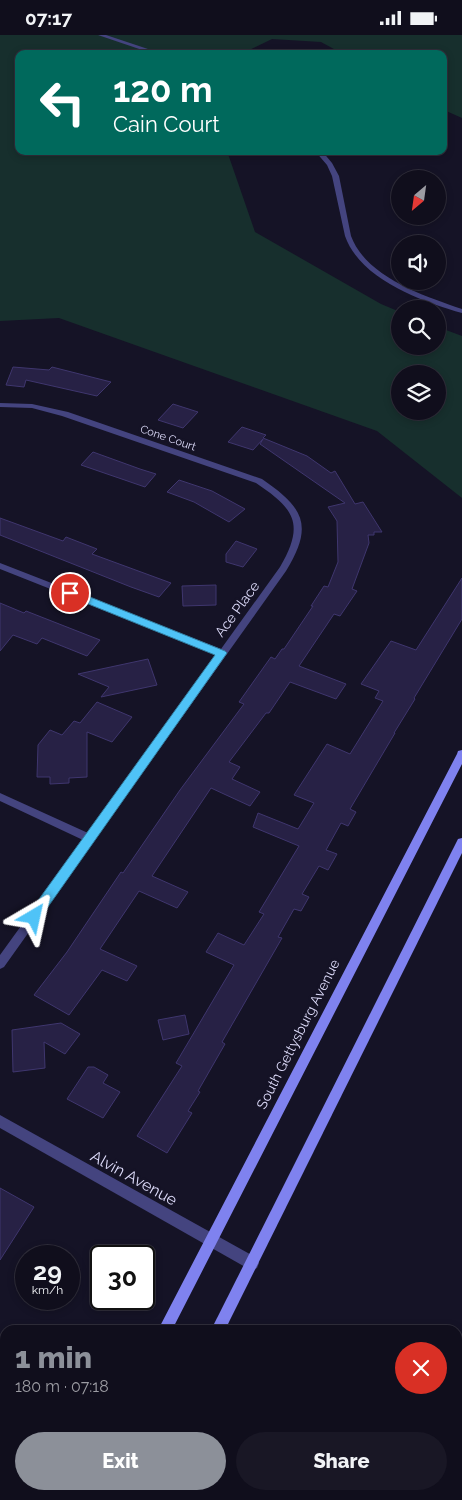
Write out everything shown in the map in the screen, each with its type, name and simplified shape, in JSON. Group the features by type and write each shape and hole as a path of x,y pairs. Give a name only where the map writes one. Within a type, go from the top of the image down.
{"main road":[{"name":"South Gettysburg Avenue","path":"168,1325 462,754"},
{"path":"221,1325 462,842"}],"street":[{"path":"101,35 148,50"},
{"path":"321,155 335,171 349,238 361,257 389,280 408,290 462,311"},
{"name":"Cone Court","path":"0,405 32,406 65,415 245,475 268,487 290,507"},
{"name":"Ace Place","path":"0,964 260,601 296,547 298,524 290,507"},
{"path":"0,566 222,653"},
{"path":"0,797 90,838"},
{"name":"Alvin Avenue","path":"0,1121 252,1263"}],"green space":[{"path":"0,35 462,35 462,118 447,111 447,50 336,50 321,42 272,39 249,50 15,50 15,155 228,155 255,232 391,308 391,355 446,355 446,330 462,336 462,498 377,431 59,318 0,321"}],"building":[{"path":"13,367 49,370 52,367 111,382 97,396 26,380 24,387 6,385"},
{"path":"173,404 198,412 183,428 158,420"},
{"path":"242,427 266,435 263,438 307,456 331,473 335,471 355,504 363,502 382,532 374,532 374,535 368,535 369,543 352,589 357,591 340,616 334,614 299,666 346,684 336,699 290,682 269,713 266,713 229,762 240,767 232,779 260,792 250,806 211,788 152,876 188,892 177,908 139,891 100,949 137,966 127,981 102,970 69,1015 34,995 67,952 121,872 123,873 180,790 244,704 239,702 271,657 275,659 284,649 324,586 328,587 338,562 337,521 328,507 345,503 260,444 263,439 253,450 228,442"},
{"path":"93,452 156,474 145,487 81,465"},
{"path":"179,480 212,491 245,509 229,522 194,502 167,492"},
{"path":"0,518 63,541 66,537 97,549 92,554 171,583 159,597 131,587 0,535"},
{"path":"236,541 257,549 243,567 226,562 226,554"},
{"path":"462,578 462,619 350,809 356,812 348,826 341,823 326,850 337,854 328,870 319,866 302,894 309,897 301,911 294,909 278,937 282,938 222,1042 225,1044 188,1111 192,1113 167,1153 137,1136 182,1066 176,1063 234,965 206,952 218,933 244,945 264,914 259,912 299,846 253,827 258,813 298,829 314,803 294,795 327,744 350,754 383,701 375,698 379,691 361,684 391,641 416,650"},
{"path":"216,585 216,605 183,606 182,586"},
{"path":"0,603 24,613 26,611 100,640 87,656 42,638 37,644 13,635 0,651"},
{"path":"148,659 157,685 101,697 109,687 78,674"},
{"path":"97,702 132,717 112,742 87,732 87,777 69,778 69,783 50,784 50,777 37,777 38,745 50,730 62,735 74,721 80,723"},
{"path":"185,1015 189,1034 163,1040 158,1020"},
{"path":"61,1023 80,1034 65,1054 44,1042 45,1068 13,1072 12,1030"},
{"path":"88,1067 94,1067 108,1075 103,1083 120,1092 103,1118 67,1099"},
{"path":"0,1188 34,1207 0,1260"}],"route":[{"path":"34,917 222,653 70,593"}]}
